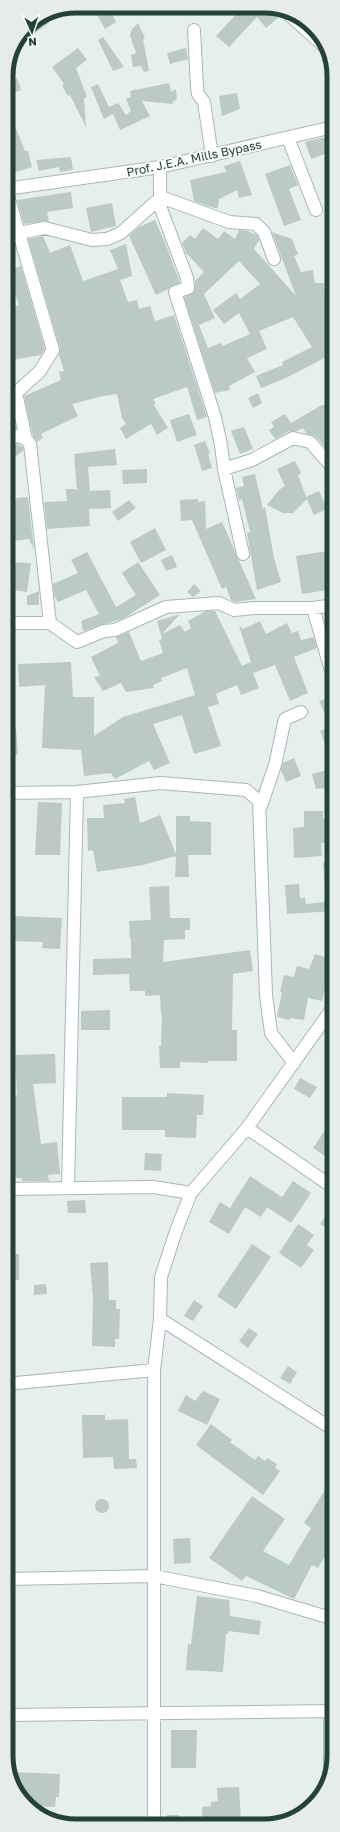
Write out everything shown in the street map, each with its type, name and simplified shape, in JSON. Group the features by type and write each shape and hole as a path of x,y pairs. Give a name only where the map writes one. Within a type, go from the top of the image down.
{"street":[{"path":"296,21 313,37"},
{"path":"194,30 198,94 204,102 212,156"},
{"name":"Prof. J.E.A. Mills Bypass","path":"13,188 160,167 327,128"},
{"path":"288,138 316,210"},
{"path":"160,167 160,206 187,278 188,288 175,292 215,417 221,445 224,470 243,554"},
{"path":"19,233 45,228 92,240 107,239 121,233 161,197"},
{"path":"161,197 229,222 256,224 264,232 274,259"},
{"path":"13,213 53,350 40,371 16,393 26,439 30,444 50,623"},
{"path":"13,437 18,436 26,439"},
{"path":"224,470 252,460 293,438 310,442 327,461"},
{"path":"13,623 50,623 77,642 104,631 115,630 166,607 219,603 234,610 254,608 313,608 327,606"},
{"path":"313,608 327,657"},
{"path":"294,1064 271,1033 266,995 261,806 275,766 285,719 301,712"},
{"path":"13,793 77,792 161,783 246,790 259,801 261,806"},
{"path":"68,1188 77,792"},
{"path":"154,1819 154,1370 160,1319 161,1277 176,1231 191,1193 247,1128 327,1016"},
{"path":"247,1128 327,1183"},
{"path":"13,1189 153,1187 191,1193"},
{"path":"160,1319 327,1426"},
{"path":"13,1383 154,1370"},
{"path":"13,1579 154,1576 257,1596 327,1617"},
{"path":"13,1715 327,1711"}],"building":[{"path":"96,13 112,13 116,22 105,29"},
{"path":"237,13 264,13 276,14 280,16 266,28 257,17 229,47 216,36"},
{"path":"48,19 49,23 34,34 32,31 34,29"},
{"path":"138,23 145,38 143,39 149,71 144,72 141,66 133,67 131,55 136,53 130,35 132,29"},
{"path":"103,37 124,67 113,71 98,40"},
{"path":"78,48 87,60 76,68 87,97 84,98 86,127 70,95 68,96 62,86 64,84 52,67"},
{"path":"186,48 188,59 170,64 167,53"},
{"path":"17,78 21,90 13,93 13,79"},
{"path":"169,83 171,92 176,89 177,99 172,102 173,104 142,101 150,116 120,130 113,114 104,119 91,87 98,84 109,107 118,103 126,115 131,111 126,99 131,97 130,91"},
{"path":"237,93 240,109 222,116 219,96"},
{"path":"13,121 25,151 28,151 32,167 13,173"},
{"path":"327,136 327,153 311,159 305,142"},
{"path":"71,157 73,170 60,172 59,167 39,171 36,160"},
{"path":"240,161 252,195 239,198 237,190 219,199 218,208 194,201 190,180 226,172 224,166"},
{"path":"290,165 298,185 289,189 301,220 284,226 265,174"},
{"path":"71,192 73,208 47,212 49,221 24,224 17,200"},
{"path":"112,203 116,226 91,232 86,208"},
{"path":"155,220 180,283 156,295 129,236 139,227"},
{"path":"203,228 218,239 224,231 235,239 239,230 257,235 259,240 254,249 296,296 272,232 292,239 298,254 294,256 301,272 313,270 315,283 324,283 324,289 327,294 327,357 286,378 261,388 256,376 283,365 282,362 312,347 293,317 259,331 267,349 247,358 255,372 229,386 230,390 215,393 184,297 193,293 195,281 204,272 186,253 182,243 190,235 195,239","holes":["239,261 260,284 240,299 236,293 213,310 224,324 239,313 250,334 223,346 221,343 208,348 199,325 215,318 204,294"]},
{"path":"43,236 50,253 70,245 83,281 118,269 110,250 126,244 132,276 120,280 128,302 137,300 139,309 150,306 155,321 174,315 207,417 197,420 187,387 153,399 156,404 154,405 168,428 157,435 151,424 126,439 120,428 126,424 122,418 117,394 103,396 72,404 78,416 41,434 43,438 37,442 33,436 24,396 61,380 59,372 64,371 59,355 60,348 28,239"},
{"path":"21,266 45,349 41,355 13,360 13,306 19,305 13,288 13,269"},
{"path":"258,393 262,403 253,408 248,398"},
{"path":"327,404 327,449 316,437 306,433 303,428 297,431 289,431 275,439 269,430 274,427 271,422 285,414 291,423"},
{"path":"189,414 197,435 177,442 170,420"},
{"path":"13,415 16,429 13,429"},
{"path":"244,427 253,449 240,454 231,431"},
{"path":"205,441 210,453 208,454 212,468 202,471 194,445"},
{"path":"13,444 17,444 23,447 23,451 13,458"},
{"path":"115,449 117,465 88,467 90,491 110,490 111,508 89,509 90,526 47,529 44,502 67,501 66,489 77,490 74,454"},
{"path":"295,461 301,473 298,475 307,499 293,513 283,513 267,505 279,490 285,486 277,469"},
{"path":"147,469 147,483 123,484 122,470"},
{"path":"255,474 263,509 265,507 274,558 281,582 257,590 247,533 250,532 242,499 239,500 236,488 244,486 242,477"},
{"path":"319,491 327,509 314,515 306,497"},
{"path":"28,497 34,550 29,539 13,541 13,498"},
{"path":"198,499 198,502 205,501 206,529 222,522 256,599 235,602 231,600 226,587 222,589 192,520 181,521 180,500"},
{"path":"129,500 136,508 118,521 112,512"},
{"path":"155,528 166,550 141,563 130,542"},
{"path":"327,551 327,590 302,594 296,556"},
{"path":"87,552 116,607 136,595 122,573 138,562 160,595 124,618 83,631 81,621 99,614 86,590 58,602 54,595 53,584 78,573 71,560"},
{"path":"172,555 177,567 166,571 161,560"},
{"path":"13,562 31,563 27,592 13,590"},
{"path":"194,584 201,591 193,597 187,592"},
{"path":"39,591 39,605 27,605 27,596"},
{"path":"206,611 215,611 242,666 251,662 239,626 243,629 260,621 266,634 287,623 292,633 298,631 301,640 314,637 317,648 294,657 308,693 290,701 275,665 253,673 259,688 241,695 237,685 216,694 219,704 208,707 221,746 194,754 182,715 153,724 170,763 154,770 149,761 115,779 111,773 84,776 81,750 42,748 45,685 19,687 18,664 71,662 73,697 94,697 94,736 123,717 195,695 187,668 161,678 162,681 153,685 154,688 126,692 121,683 103,691 94,677 100,676 91,657 118,643 116,637 129,632 141,661 163,653 159,640 162,639 157,621 180,614 162,634 180,625 185,632 191,628 188,621"},
{"path":"327,698 327,718 319,701"},
{"path":"13,728 16,728 18,754 13,755"},
{"path":"327,728 327,749 320,731"},
{"path":"294,758 301,776 286,782 281,770 283,763"},
{"path":"327,770 327,788 316,789 312,774"},
{"path":"135,797 140,823 160,815 176,854 176,816 190,816 190,821 211,822 211,855 188,855 189,877 175,877 176,856 143,865 97,872 93,850 88,851 87,818 104,818 103,805 125,803 124,799"},
{"path":"38,802 62,803 60,855 35,855"},
{"path":"304,811 323,811 323,819 327,819 327,843 321,843 322,856 294,858 293,828 304,827"},
{"path":"323,863 327,863 327,898 326,898"},
{"path":"299,884 300,898 305,898 306,904 327,902 327,911 287,914 285,885"},
{"path":"169,886 170,918 190,918 190,930 185,930 185,939 164,940 163,962 250,950 253,971 233,974 232,1030 237,1030 237,1061 208,1061 208,1063 180,1062 180,1068 160,1068 159,1046 161,1046 162,1015 160,995 145,996 145,991 130,991 129,974 93,975 93,959 131,958 129,921 151,920 149,887"},
{"path":"13,916 62,918 60,949 42,948 43,942 13,941"},
{"path":"315,954 327,958 327,981 322,1001 308,998 304,1020 290,1018 290,1020 277,1017 284,975 294,977 297,966 309,969"},
{"path":"110,1010 110,1030 81,1030 81,1011"},
{"path":"55,1054 56,1083 33,1084 41,1144 57,1142 60,1174 48,1175 49,1181 22,1181 22,1178 13,1178 13,1095 17,1095 15,1055"},
{"path":"300,1078 317,1087 310,1098 294,1089"},
{"path":"167,1093 204,1095 203,1115 197,1115 196,1138 165,1137 165,1130 122,1130 122,1097 167,1097"},
{"path":"327,1127 327,1157 313,1148"},
{"path":"145,1153 162,1154 161,1171 144,1170"},
{"path":"250,1176 282,1197 293,1181 311,1193 291,1223 267,1207 261,1217 245,1207 229,1234 209,1222 220,1202 230,1208"},
{"path":"85,1200 86,1213 68,1213 67,1201"},
{"path":"327,1214 327,1228 320,1224"},
{"path":"298,1224 314,1235 307,1245 314,1250 301,1268 279,1253"},
{"path":"252,1244 271,1257 236,1309 217,1296"},
{"path":"13,1254 19,1254 19,1280 13,1280"},
{"path":"108,1262 109,1300 116,1300 116,1309 120,1309 119,1339 115,1339 115,1347 92,1346 93,1297 90,1263"},
{"path":"46,1284 47,1294 34,1295 34,1285"},
{"path":"194,1300 203,1306 193,1321 184,1316"},
{"path":"249,1328 258,1334 248,1348 239,1341"},
{"path":"288,1366 297,1372 290,1384 280,1378"},
{"path":"203,1391 220,1399 207,1425 178,1411 186,1395 195,1401"},
{"path":"82,1415 105,1415 105,1420 128,1419 129,1459 136,1459 137,1468 114,1469 113,1457 83,1458"},
{"path":"211,1424 232,1440 230,1442 255,1460 258,1456 265,1461 267,1458 277,1464 275,1468 280,1471 263,1495 196,1445"},
{"path":"325,1490 327,1491 327,1553 318,1568 312,1565 294,1599 246,1576 242,1581 209,1558 252,1496 285,1519 263,1551 289,1565 311,1528 304,1523"},
{"path":"102,1499 107,1501 109,1506 107,1511 102,1513 97,1511 95,1506 97,1501"},
{"path":"190,1538 191,1563 174,1564 173,1539"},
{"path":"197,1596 229,1600 230,1616 261,1621 259,1635 228,1631 228,1634 226,1634 223,1672 186,1670 188,1644 191,1644"},
{"path":"171,1730 197,1730 196,1768 171,1768"},
{"path":"15,1772 60,1774 59,1797 56,1797 55,1807 39,1806 31,1801 19,1784"},
{"path":"239,1787 241,1819 203,1819 202,1807 211,1806 211,1802 218,1801 217,1788"},
{"path":"167,1815 179,1815 179,1819 167,1819"}]}
